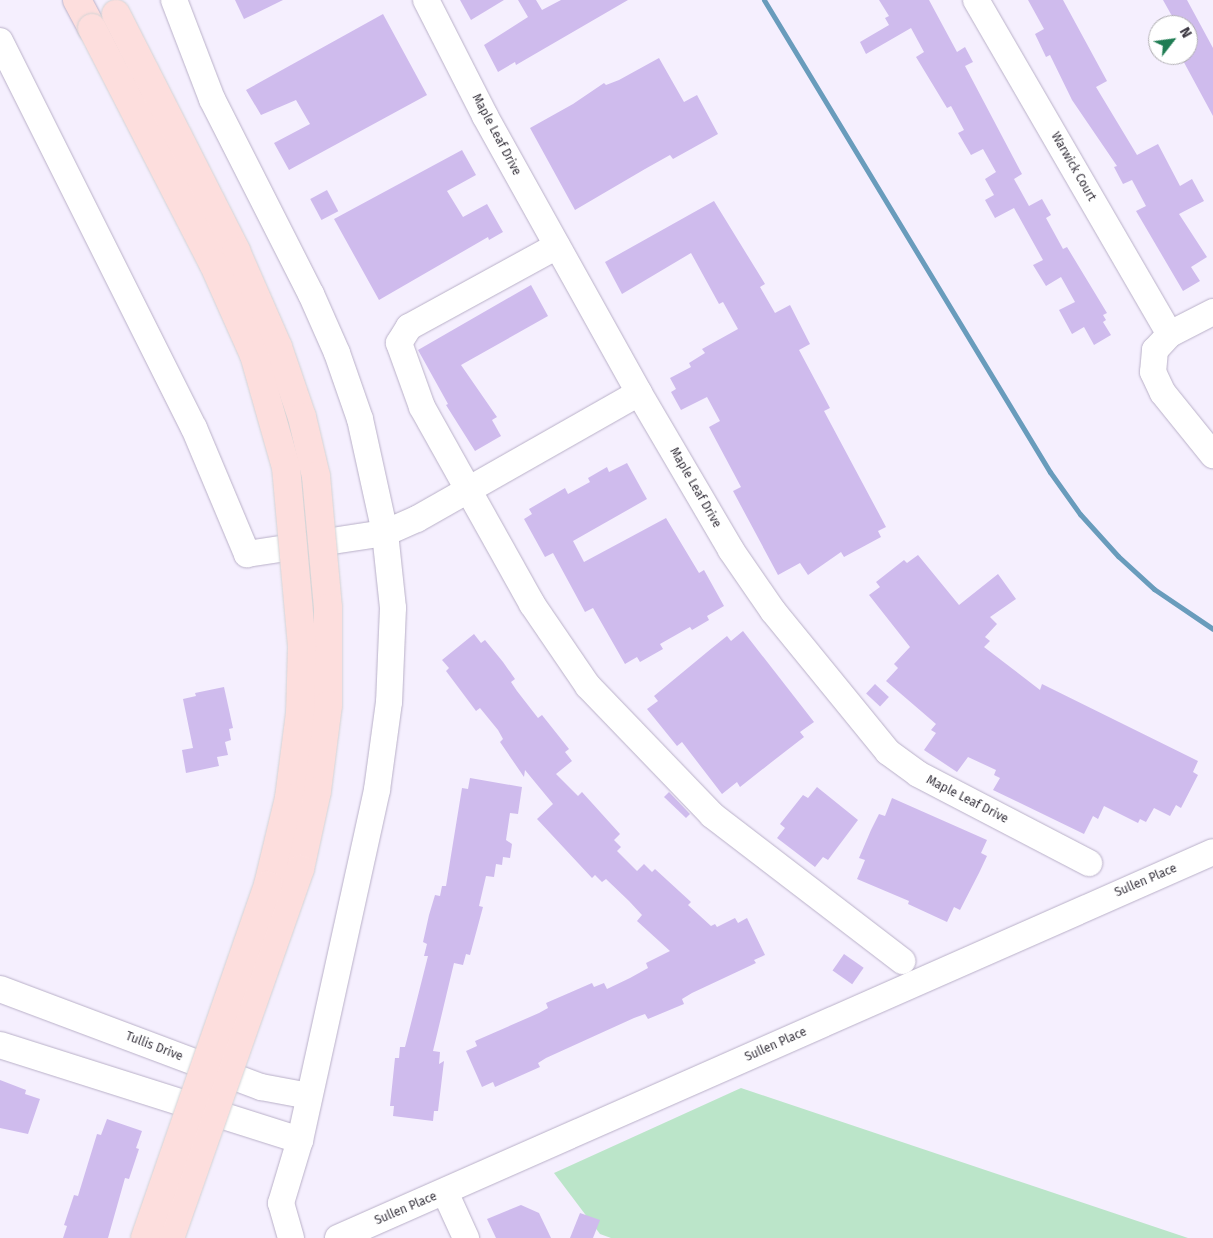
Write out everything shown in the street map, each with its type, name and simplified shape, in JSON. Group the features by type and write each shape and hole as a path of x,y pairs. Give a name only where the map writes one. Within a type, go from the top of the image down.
{"main road":[{"path":"77,0 213,263 254,355 286,467 302,648 300,713 289,798 268,885 146,1238"},
{"path":"113,7 236,252 278,347 302,417 316,476 328,608 328,705 317,791 300,869 170,1238"}],"street":[{"path":"174,0 212,100 311,294 337,353 360,419 385,533 393,608 389,702 377,790 300,1140 280,1203 291,1238"},
{"name":"Maple Leaf Drive","path":"426,0 557,246 639,393 731,550 772,610 888,752 918,774 1089,862"},
{"name":"Warwick Court","path":"976,0 1170,334"},
{"path":"0,41 194,428 246,554 385,533 468,491 639,393"},
{"path":"557,246 409,327 400,343 422,408 532,604 588,686 712,815 902,961"},
{"path":"1213,312 1170,334 1155,350 1153,372 1163,393 1213,456"},
{"name":"Sullen Place","path":"338,1238 1213,852"},
{"name":"Tullis Drive","path":"0,989 260,1087 309,1096"},
{"path":"0,1045 300,1140"},
{"path":"445,1192 466,1238"}],"green space":[{"path":"741,1088 1188,1238 611,1238 600,1234 554,1173"}],"building":[{"path":"235,0 283,0 244,19"},
{"path":"460,0 504,0 471,20"},
{"path":"518,0 536,0 542,10 561,0 628,0 516,65 515,62 498,72 484,45 528,17"},
{"path":"879,0 929,0 957,52 965,47 973,62 965,66 1022,174 1014,179 1029,206 1042,199 1051,215 1046,218 1063,249 1067,247 1107,313 1103,315 1106,320 1103,322 1111,335 1094,345 1084,327 1072,334 1059,310 1075,302 1061,277 1046,286 1033,265 1043,260 1014,208 995,218 985,200 994,195 985,179 996,172 983,149 971,155 958,133 964,130 951,106 947,108 916,57 924,52 911,28 866,54 860,42 889,25 885,18 889,16"},
{"path":"1028,0 1063,0 1107,81 1096,87 1137,155 1158,144 1180,186 1192,179 1204,201 1179,214 1207,257 1191,267 1200,281 1183,291 1136,211 1146,206 1132,180 1123,184 1114,167 1117,166 1072,100 1050,55 1046,57 1035,34 1044,29"},
{"path":"1163,0 1187,0 1195,15 1171,15"},
{"path":"383,14 427,95 289,170 274,143 310,124 296,100 261,115 246,90"},
{"path":"1198,20 1213,48 1213,116 1185,65 1198,65"},
{"path":"659,58 684,102 697,95 718,134 673,159 670,155 575,210 530,128 573,104 604,83 606,85 619,80"},
{"path":"462,150 476,175 447,191 463,217 487,204 503,232 489,240 488,237 379,300 334,219"},
{"path":"327,190 338,211 321,220 310,199"},
{"path":"714,201 765,284 760,287 775,313 790,305 810,344 799,350 830,408 824,411 886,527 878,531 881,537 844,557 841,552 808,575 800,563 778,575 733,491 741,487 709,427 720,421 707,397 681,410 671,392 676,389 670,378 691,367 689,363 705,353 702,349 738,329 723,302 719,304 691,253 622,294 605,262"},
{"path":"531,285 548,316 461,365 497,417 492,420 501,436 475,451 446,405 448,404 418,350"},
{"path":"627,463 647,499 573,541 584,562 666,518 699,573 704,570 724,606 707,616 709,620 692,630 690,627 660,644 663,649 640,662 637,657 625,664 593,608 585,612 553,553 545,557 524,519 532,514 529,509 565,488 568,494 590,482 588,478 607,467 609,472"},
{"path":"918,555 959,605 998,574 1016,599 990,617 997,624 985,637 990,641 984,647 1040,690 1042,684 1198,761 1193,772 1198,775 1181,808 1176,805 1170,816 1154,808 1146,822 1140,819 1138,823 1104,806 1098,819 1093,816 1084,834 993,790 1000,778 994,775 996,770 968,757 957,772 924,750 936,733 931,730 936,724 886,681 898,668 894,664 910,647 869,595 880,587 876,582 904,560 907,563"},
{"path":"743,631 814,722 800,732 804,737 740,787 737,782 722,794 682,742 677,746 647,709 658,701 654,696 712,648 727,636 731,641"},
{"path":"474,634 481,643 485,640 515,679 511,682 517,691 538,718 542,715 569,749 565,752 572,761 556,774 578,796 582,792 620,834 614,840 621,847 617,851 637,871 644,864 652,872 655,869 691,902 688,905 711,926 715,924 717,927 735,918 738,923 747,918 765,955 754,960 756,963 682,999 684,1004 648,1019 645,1014 634,1018 546,1058 538,1063 540,1067 495,1087 493,1082 482,1087 466,1051 477,1046 475,1041 539,1013 548,1008 546,1003 592,983 594,987 604,983 607,989 648,968 646,963 670,951 637,921 642,915 629,901 606,879 602,882 595,875 592,878 537,819 553,804 525,770 524,777 500,742 503,739 498,730 480,708 476,711 446,671 449,668 442,660"},
{"path":"875,684 889,697 880,706 866,694"},
{"path":"224,687 233,728 229,729 231,740 225,742 228,755 217,757 219,766 186,773 182,750 193,748 183,699 196,696 195,693"},
{"path":"470,778 522,787 518,814 510,813 506,840 512,844 510,858 503,857 502,865 496,864 494,877 486,876 479,906 483,907 470,955 466,954 463,965 454,963 433,1051 440,1052 439,1064 444,1061 438,1111 434,1111 433,1121 393,1116 394,1106 390,1106 395,1058 399,1058 400,1047 405,1047 428,956 424,956 427,944 423,942 429,915 435,895 440,896 442,886 446,886 462,788 468,789"},
{"path":"817,787 858,820 828,860 823,857 815,867 777,838 785,828 780,824 803,795 808,798"},
{"path":"669,792 690,814 686,818 664,797"},
{"path":"892,798 987,840 981,853 987,856 979,873 960,910 954,907 947,922 908,904 909,901 857,879 865,860 859,858 871,830 879,814 885,816"},
{"path":"844,954 864,968 852,984 833,970"},
{"path":"0,1080 26,1090 25,1094 40,1099 28,1134 0,1128"},
{"path":"107,1119 142,1131 136,1148 139,1149 129,1179 125,1178 108,1238 63,1238 67,1226 64,1225 74,1195 78,1196 97,1134 101,1135"},
{"path":"521,1205 539,1213 551,1238 496,1238 487,1219"},
{"path":"580,1213 600,1220 593,1238 570,1238"}],"waterway":[{"path":"764,0 1050,472 1080,514 1118,556 1154,589 1213,629"}]}
